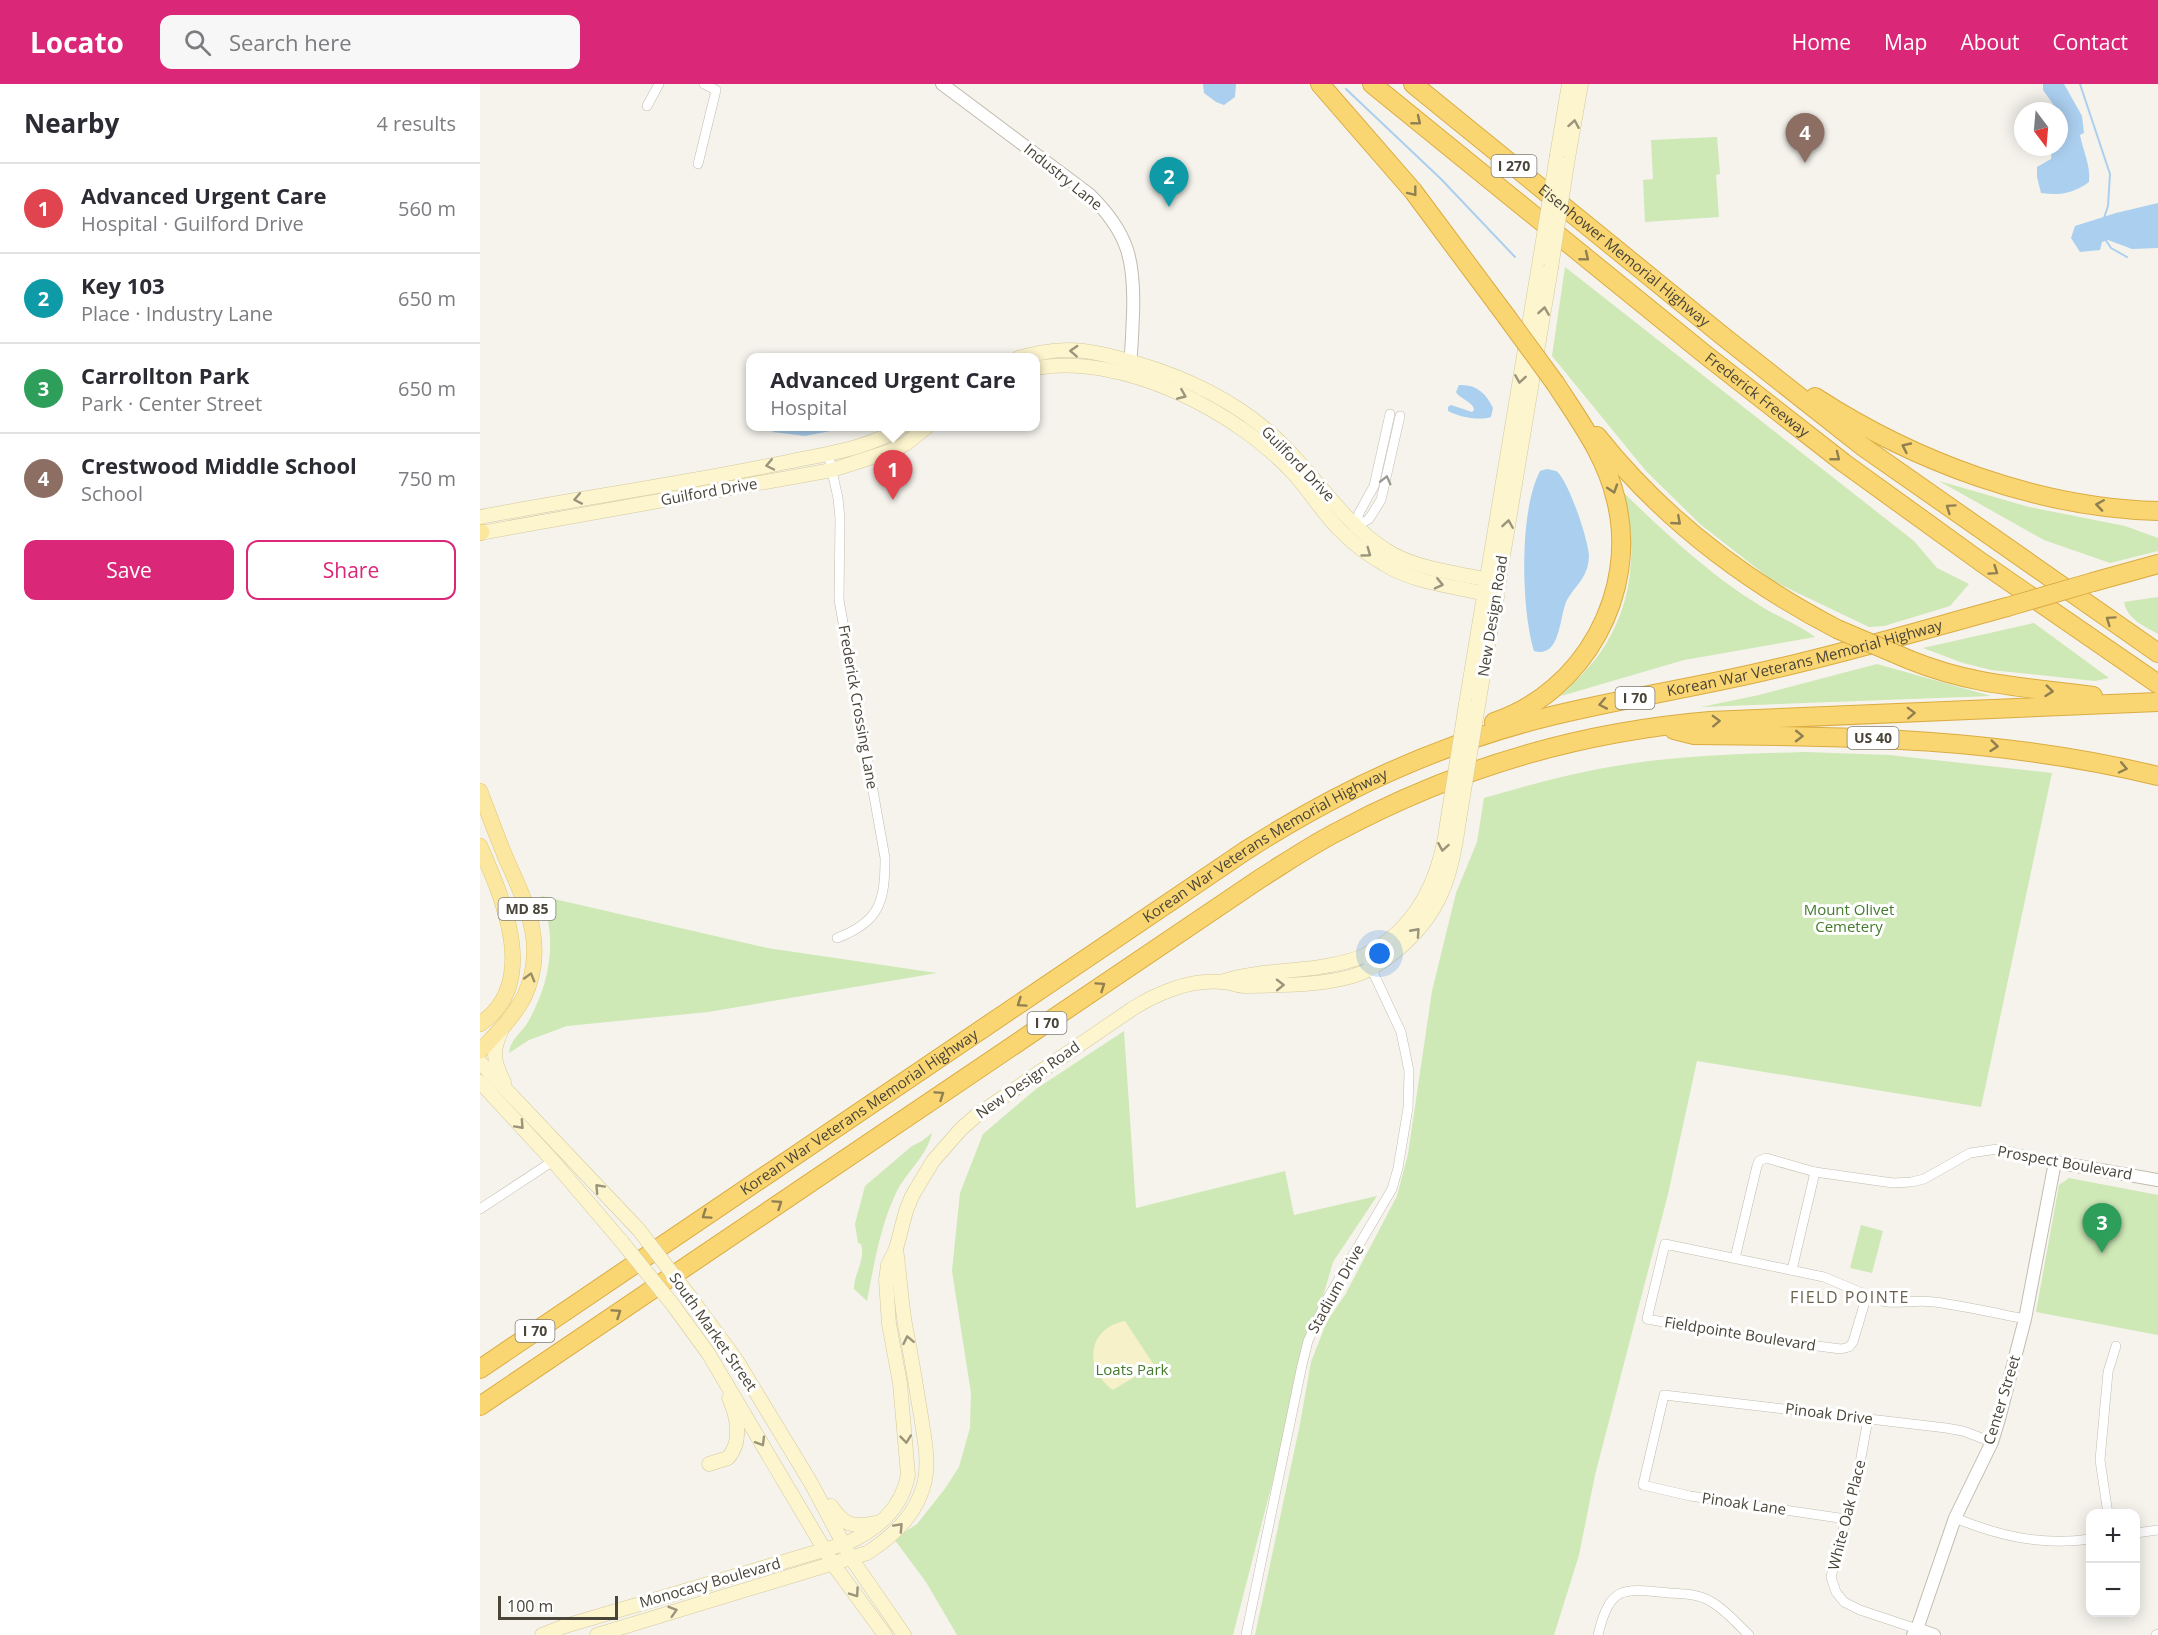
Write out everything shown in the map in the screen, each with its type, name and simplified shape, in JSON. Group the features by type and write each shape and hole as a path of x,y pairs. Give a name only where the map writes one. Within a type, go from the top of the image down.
{"highway":[{"path":"1320,84 1413,192 1555,383 1621,465 1668,513 1703,543 1778,596 1837,629 1940,673 1984,683 2139,703"},
{"name":"Frederick Freeway","path":"1372,84 1707,356 1844,463 1981,562 2158,684"},
{"name":"Eisenhower Memorial Highway","path":"1413,84 1724,337"},
{"path":"1724,337 1861,424 1938,462 1979,477 2073,501 2158,511"},
{"name":"Frederick Freeway","path":"1724,337 1862,446 2158,653"},
{"path":"1278,830 1345,788 1404,757 1446,738 1501,720 1520,711 1556,686 1573,670 1589,649 1606,618 1617,584 1622,540 1620,518 1616,499 1599,455 1555,383"},
{"name":"Korean War Veterans Memorial Highway","path":"480,1369 1278,830 1356,787 1406,764 1493,732 1598,705 1714,683 1826,657 2158,564"},
{"path":"2093,582 2158,573"},
{"name":"I 70","path":"2139,703 2158,702"},
{"name":"Korean War Veterans Memorial Highway","path":"480,1406 1261,878 1333,834 1417,793 1532,751 1658,725 2139,703"},
{"name":"US 40","path":"1658,725 1694,735 1883,738 1967,744 2087,760 2158,776"},
{"path":"480,1357 590,1293"},
{"path":"480,1419 568,1346"}],"main road":[{"name":"New Design Road","path":"1222,982 1240,986 1300,984 1354,976 1371,969 1414,936 1429,917 1445,888 1451,868 1453,822 1562,160 1569,84"},
{"name":"New Design Road","path":"1562,160 1581,84"},
{"name":"Guilford Drive","path":"1040,353 1069,350 1109,355 1129,368"},
{"name":"Guilford Drive","path":"1040,368 1076,365 1129,368 1175,375 1196,384 1231,404 1260,425 1305,468 1351,532 1402,559 1492,588"},
{"name":"Guilford Drive","path":"480,529 604,494 741,472 828,453 880,440 895,431"},
{"name":"Guilford Drive","path":"480,529 832,470 891,451 907,443 922,431"},
{"name":"MD 85","path":"480,791 532,923 535,949 532,972 524,996 513,1016 480,1051"},
{"name":"New Design Road","path":"844,1544 883,1521 898,1504 906,1489 908,1459 900,1383 886,1300 888,1265 896,1249 906,1210 922,1177 943,1148 977,1115 1143,1002 1161,993 1184,986 1222,982 1239,976 1320,967 1365,955 1398,932 1425,897 1442,857 1453,822"},
{"name":"MD 85","path":"480,846 506,911 513,948 512,967 507,987 499,1003 480,1024"},
{"path":"480,1011 486,1008 503,987 512,967"},
{"path":"503,1028 496,1043 496,1064 513,1097"},
{"name":"South Market Street","path":"480,1062 639,1230 688,1294 737,1361 811,1483 851,1558 904,1635"},
{"name":"South Market Street","path":"480,1082 553,1161 673,1305 708,1353 833,1563 885,1635"},
{"name":"New Design Road","path":"851,1558 867,1553 896,1531 919,1498 925,1480 927,1460 925,1441 901,1300 896,1249"},
{"path":"708,1353 731,1402 738,1443 728,1458 709,1464"},
{"path":"811,1483 839,1518 849,1524 858,1526 883,1521"},
{"name":"Monocacy Boulevard","path":"542,1635 565,1626 844,1544"},
{"name":"Monocacy Boulevard","path":"597,1635 851,1558"},
{"path":"617,1628 640,1613 647,1602"}],"street":[{"path":"647,106 659,84"},
{"path":"698,164 716,90 704,84"},
{"name":"Industry Lane","path":"942,84 1089,194 1104,209 1120,234 1132,263 1134,288 1129,368"},
{"path":"1351,532 1374,486 1395,415"},
{"name":"Frederick Crossing Lane","path":"828,453 840,519 839,600 885,858 885,888 879,904 867,922 837,938"},
{"name":"Stadium Drive","path":"1246,1635 1308,1341 1326,1302 1384,1206 1398,1168 1408,1107 1408,1071 1398,1025 1365,955"},
{"name":"Prospect Boulevard","path":"1735,1258 1759,1161 1766,1158 1815,1172 1893,1183 1924,1179 1970,1153 1998,1149 2055,1162 2158,1180"},
{"path":"480,1209 553,1161"},
{"name":"Center Street","path":"1916,1633 1955,1518 1992,1442 2025,1319 2055,1162"},
{"path":"1792,1270 1815,1172"},
{"name":"Fieldpointe Boulevard","path":"1867,1295 1853,1342 1849,1347 1841,1350 1647,1319 1665,1244 1824,1277 1867,1295 1877,1302 1931,1301 2025,1319"},
{"path":"2107,1509 2100,1460 2108,1372 2116,1346"},
{"name":"Pinoak Drive","path":"1643,1485 1664,1395 1946,1428 1963,1431 1992,1442"},
{"name":"White Oak Place","path":"1868,1419 1855,1490 1831,1577 1836,1592 1844,1602 1916,1633"},
{"name":"Pinoak Lane","path":"1643,1485 1690,1496 1846,1519"},
{"path":"1955,1518 1982,1529 2024,1539 2056,1542 2086,1539"},
{"path":"2140,1532 2158,1530"},
{"path":"1598,1635 1604,1612 1610,1601 1624,1592 1636,1589 1705,1598 1720,1608 1749,1635"},
{"path":"1916,1633 1934,1635"}],"green space":[{"path":"1717,137 1720,174 1716,175 1719,217 1645,222 1643,180 1653,179 1651,140"},
{"path":"1565,267 1914,541 1937,568 1969,584 1950,606 1884,626 1869,627 1773,581 1700,524 1646,471 1552,356"},
{"path":"1939,481 2029,507 2125,526 2158,538 2158,551 2110,563 2044,540"},
{"path":"1624,493 1672,538 1723,580 1759,605 1815,637 1684,660 1561,696 1598,656 1613,632 1621,613 1630,574 1631,554 1631,534"},
{"path":"2158,597 2158,634 2132,617 2124,602"},
{"path":"2034,623 2109,678 2095,681 1991,670 1963,663 1923,648"},
{"path":"1877,664 1991,696 1701,707 1759,695"},
{"name":"Mount Olivet Cemetery","path":"1805,752 1889,755 2052,773 1981,1107 1697,1061 1668,1194 1595,1475 1579,1555 1554,1635 1255,1635 1311,1362 1327,1321 1345,1295 1397,1196 1408,1154 1432,991 1456,893 1477,842 1484,798 1570,775 1645,762"},
{"path":"541,896 767,948 937,973 708,1012 567,1026 529,1040 509,1053 512,1044 536,1007 546,976 550,944 549,928"},
{"name":"Loats Park","path":"1124,1031 1136,1208 1285,1171 1294,1215 1377,1196 1333,1262 1300,1375 1233,1635 957,1635 926,1582 894,1539 917,1524 944,1490 959,1467 970,1428 971,1393 952,1271 960,1193 983,1134 1036,1089"},
{"path":"932,1133 926,1149 900,1185 890,1206 878,1246 867,1301 854,1289 862,1256 855,1224 865,1186 912,1146"},
{"path":"2069,1178 2158,1195 2158,1335 2036,1312 2059,1185"},
{"path":"1861,1225 1883,1231 1872,1273 1850,1268"}],"sand":[{"path":"1125,1321 1154,1365 1113,1390 1103,1381 1097,1371 1094,1350 1103,1332 1112,1325"}],"water":[{"path":"1203,84 1236,84 1235,97 1224,105 1216,102 1204,93"},
{"path":"2043,84 2064,84 2082,116 2084,133 2080,135 2088,164 2089,182 2066,193 2041,193 2037,177 2037,167 2051,159 2051,156 2068,156 2068,102 2052,102 2043,90"},
{"path":"2158,203 2158,248 2132,249 2108,240 2102,242 2100,250 2080,252 2071,238 2075,226"},
{"path":"1459,385 1470,386 1484,394 1493,408 1491,417 1469,418 1448,411 1451,405 1472,412 1474,410 1472,405 1456,392"},
{"path":"773,431 831,431 805,436"},
{"path":"1547,469 1556,471 1561,476 1572,497 1582,525 1589,556 1587,570 1564,607 1554,643 1543,652 1534,651 1530,633 1526,610 1524,560 1528,510 1533,488 1540,471"}],"waterway":[{"path":"2080,84 2110,174 2108,206 2104,218"},
{"path":"1346,89 1441,179 1515,257"},
{"path":"2105,239 2111,248 2127,257"}],"place":[{"name":"Crestwood Middle School","path":"1805,163"},
{"name":"Key 103","path":"1169,207"},
{"name":"Advanced Urgent Care","path":"893,500"},
{"name":"Carrollton Park","path":"2102,1253"}],"district":[{"name":"FIELD POINTE","path":"1850,1297"}]}
